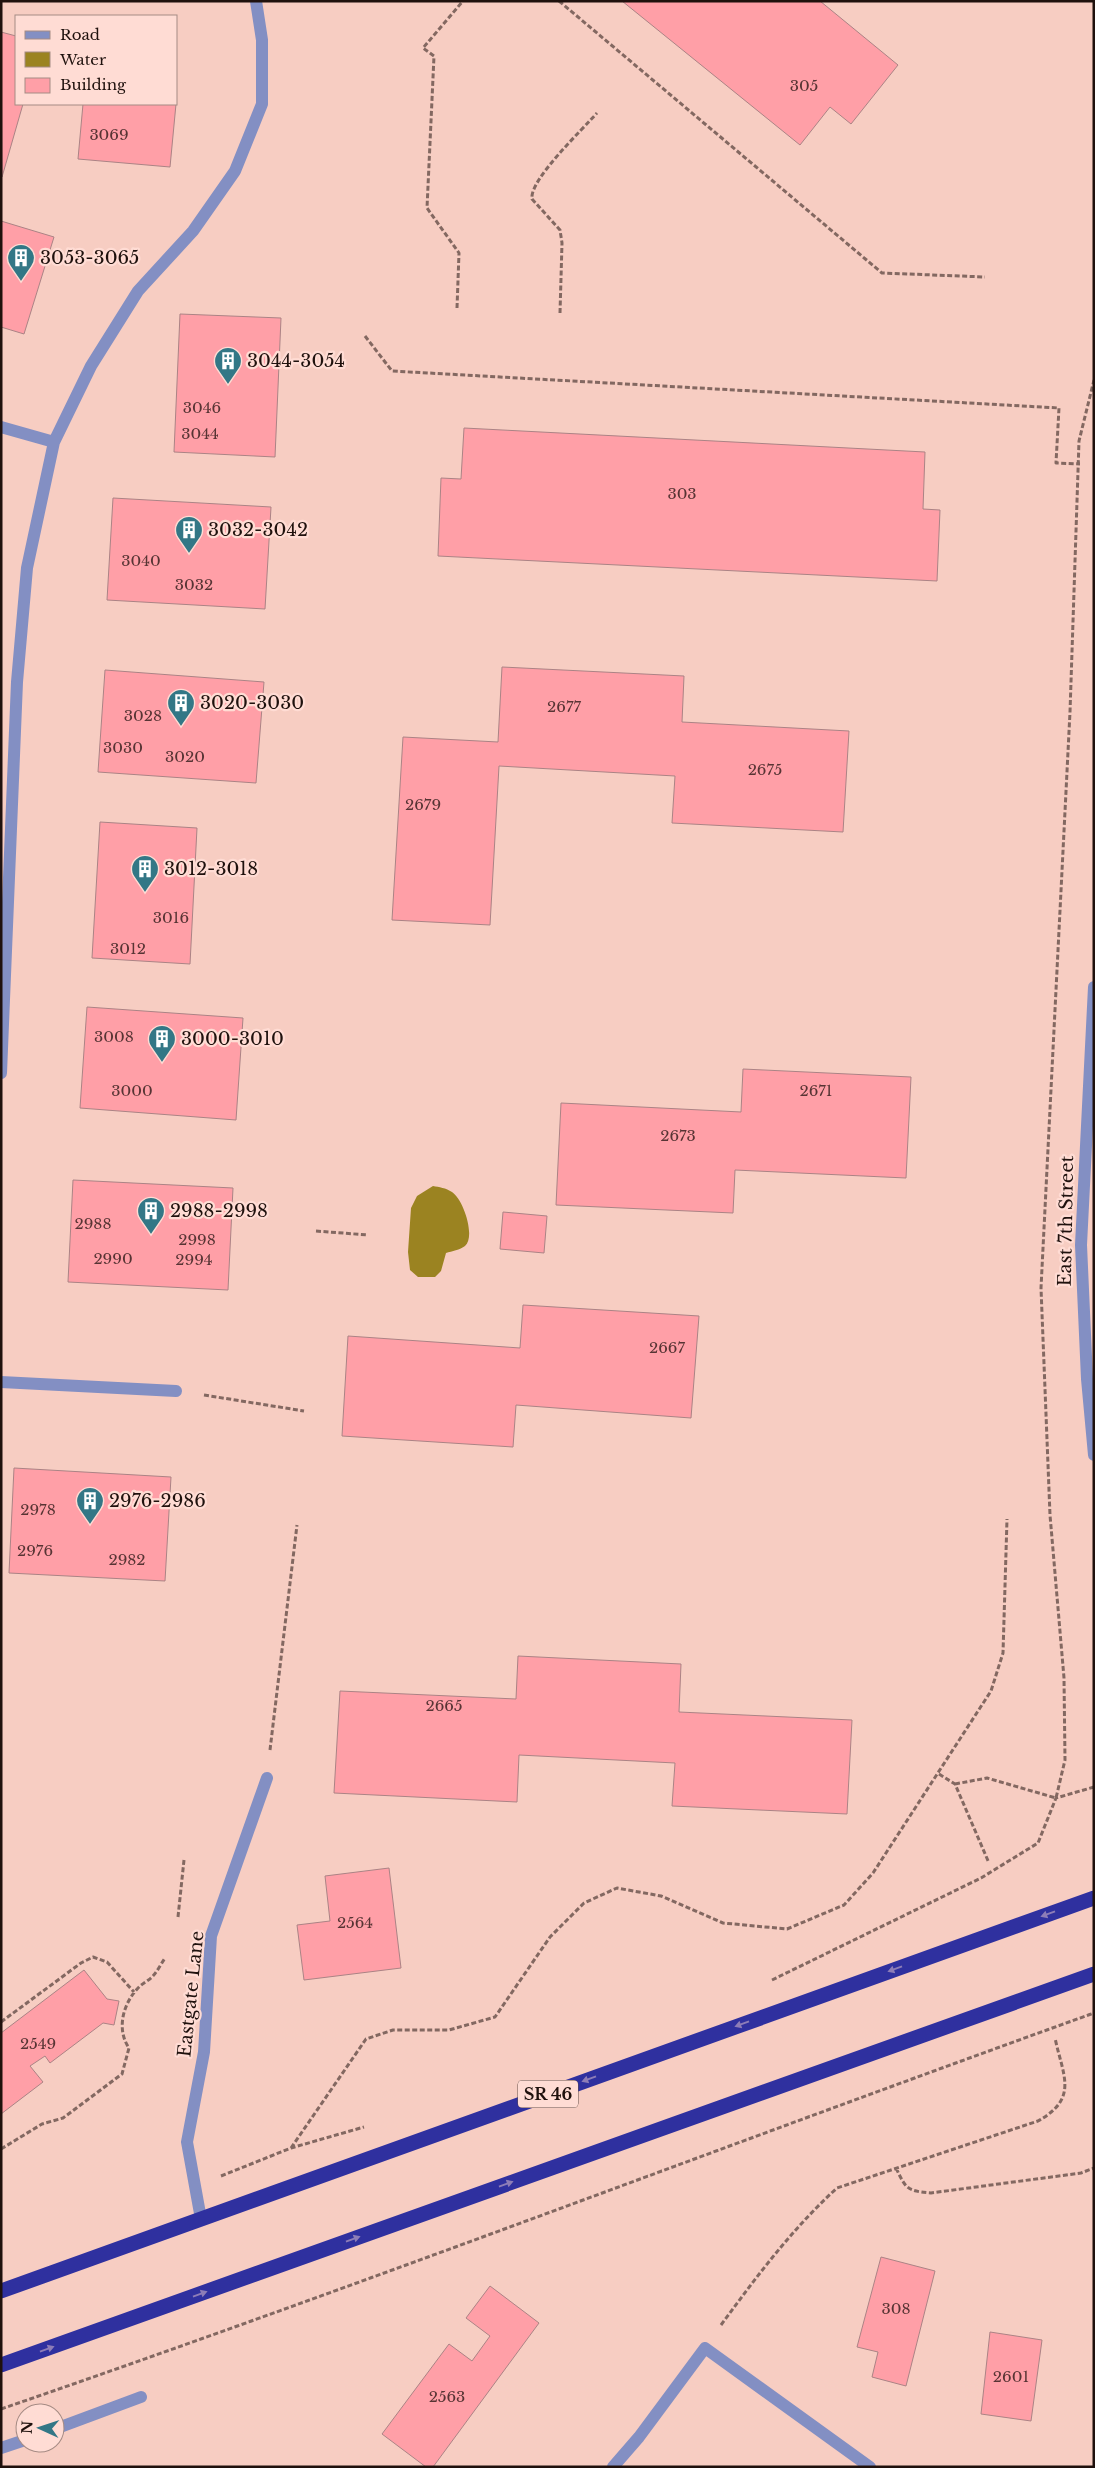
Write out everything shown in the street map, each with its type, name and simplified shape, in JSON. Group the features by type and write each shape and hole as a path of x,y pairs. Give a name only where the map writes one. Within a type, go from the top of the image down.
{"highway":[{"name":"SR 46","path":"1,2291 1094,1898"},
{"path":"1,2365 1094,1974"}],"street":[{"path":"1,1073 18,672 27,568 54,442 91,366 138,291 193,231 235,171 262,104 262,40 256,1"},
{"path":"1,427 54,442"},
{"name":"East 7th Street","path":"1094,987 1081,1245 1086,1379 1094,1455"},
{"path":"1,1382 176,1391"},
{"name":"Eastgate Lane","path":"201,2219 187,2142 204,2052 211,1936 267,1778"},
{"path":"612,2467 639,2437 705,2348 870,2467"},
{"path":"65,2425 141,2397"},
{"path":"1,2448 15,2443"}],"path":[{"path":"457,308 459,253 427,208 434,56 423,48 463,1"},
{"path":"559,1 882,272 985,277"},
{"path":"560,313 562,243 560,230 532,199 531,193 540,178 597,112"},
{"path":"365,336 392,371 1059,408 1056,463 1080,464"},
{"path":"769,1982 981,1878 1038,1843 1056,1798 1064,1760 1064,1678 1050,1515 1041,1288 1080,464 1079,441 1094,380"},
{"path":"316,1231 368,1235"},
{"path":"176,1391 304,1411"},
{"path":"291,2148 366,2039 394,2030 449,2030 496,2017 550,1938 584,1903 616,1888 661,1896 723,1923 787,1929 844,1905 873,1873 939,1774 991,1691 1003,1653 1007,1519"},
{"path":"267,1778 297,1524"},
{"path":"939,1774 955,1784 989,1863"},
{"path":"955,1784 987,1778 1056,1798 1094,1788"},
{"path":"178,1918 184,1860"},
{"path":"1,2022 86,1959 93,1958 107,1962 134,1992"},
{"path":"1,2149 42,2124 63,2118 122,2074 129,2048 123,2040 125,2009 134,1992 152,1977 165,1958"},
{"path":"1,2409 164,2353 809,2115 1094,2013"},
{"path":"705,2348 771,2256 813,2210 837,2188 1038,2121 1053,2113 1062,2103 1066,2090 1055,2038"},
{"path":"196,2187 291,2148 373,2124"},
{"path":"896,2168 904,2186 913,2192 931,2192 1081,2173 1094,2168"}],"water":[{"path":"433,1186 452,1192 460,1202 469,1226 468,1241 465,1246 446,1253 441,1271 435,1277 418,1277 410,1270 408,1252 411,1208 417,1196"}],"building":[{"path":"622,1 820,1 898,65 851,124 830,107 800,145"},
{"path":"1,32 15,36 15,105 23,105 2,177"},
{"path":"83,105 176,105 170,167 78,159"},
{"name":"3053-3065","path":"1,221 54,237 24,334 1,327"},
{"name":"3044-3054","path":"180,314 281,318 275,457 174,452"},
{"path":"464,428 925,452 923,509 940,510 937,581 438,556 441,478 461,479"},
{"name":"3032-3042","path":"113,498 271,507 265,609 107,600"},
{"path":"502,667 684,676 682,722 849,731 843,832 672,823 675,776 499,766 490,925 392,920 403,737 498,742"},
{"name":"3020-3030","path":"105,670 264,682 256,783 98,772"},
{"name":"3012-3018","path":"100,822 197,828 190,964 92,958"},
{"name":"3000-3010","path":"87,1007 243,1018 236,1120 80,1108"},
{"path":"743,1069 911,1077 906,1178 735,1170 733,1213 556,1205 561,1103 741,1112"},
{"name":"2988-2998","path":"73,1180 233,1188 228,1290 68,1282"},
{"path":"503,1212 547,1216 544,1253 500,1249"},
{"path":"523,1305 699,1316 691,1418 516,1405 513,1447 342,1436 348,1336 520,1348"},
{"name":"2976-2986","path":"14,1468 171,1477 165,1581 9,1573"},
{"path":"518,1656 681,1664 679,1712 852,1720 847,1814 672,1806 675,1763 519,1755 517,1802 334,1793 340,1691 516,1699"},
{"path":"389,1868 401,1968 304,1980 297,1925 330,1921 325,1876"},
{"path":"84,1970 107,1999 119,2001 114,2025 103,2023 50,2063 45,2056 30,2066 43,2082 1,2114 1,2033"},
{"path":"881,2257 935,2271 906,2386 872,2377 878,2352 857,2347"},
{"path":"490,2286 539,2323 433,2467 426,2467 382,2434 449,2344 472,2361 490,2336 466,2318"},
{"path":"990,2332 1042,2340 1031,2421 981,2414"}],"place":[{"name":"3053-3065","path":"21,282"},
{"name":"3044-3054","path":"228,385"},
{"name":"3032-3042","path":"189,554"},
{"name":"3020-3030","path":"181,727"},
{"name":"3012-3018","path":"145,893"},
{"name":"3000-3010","path":"162,1063"},
{"name":"2988-2998","path":"151,1235"},
{"name":"2976-2986","path":"90,1525"}]}
